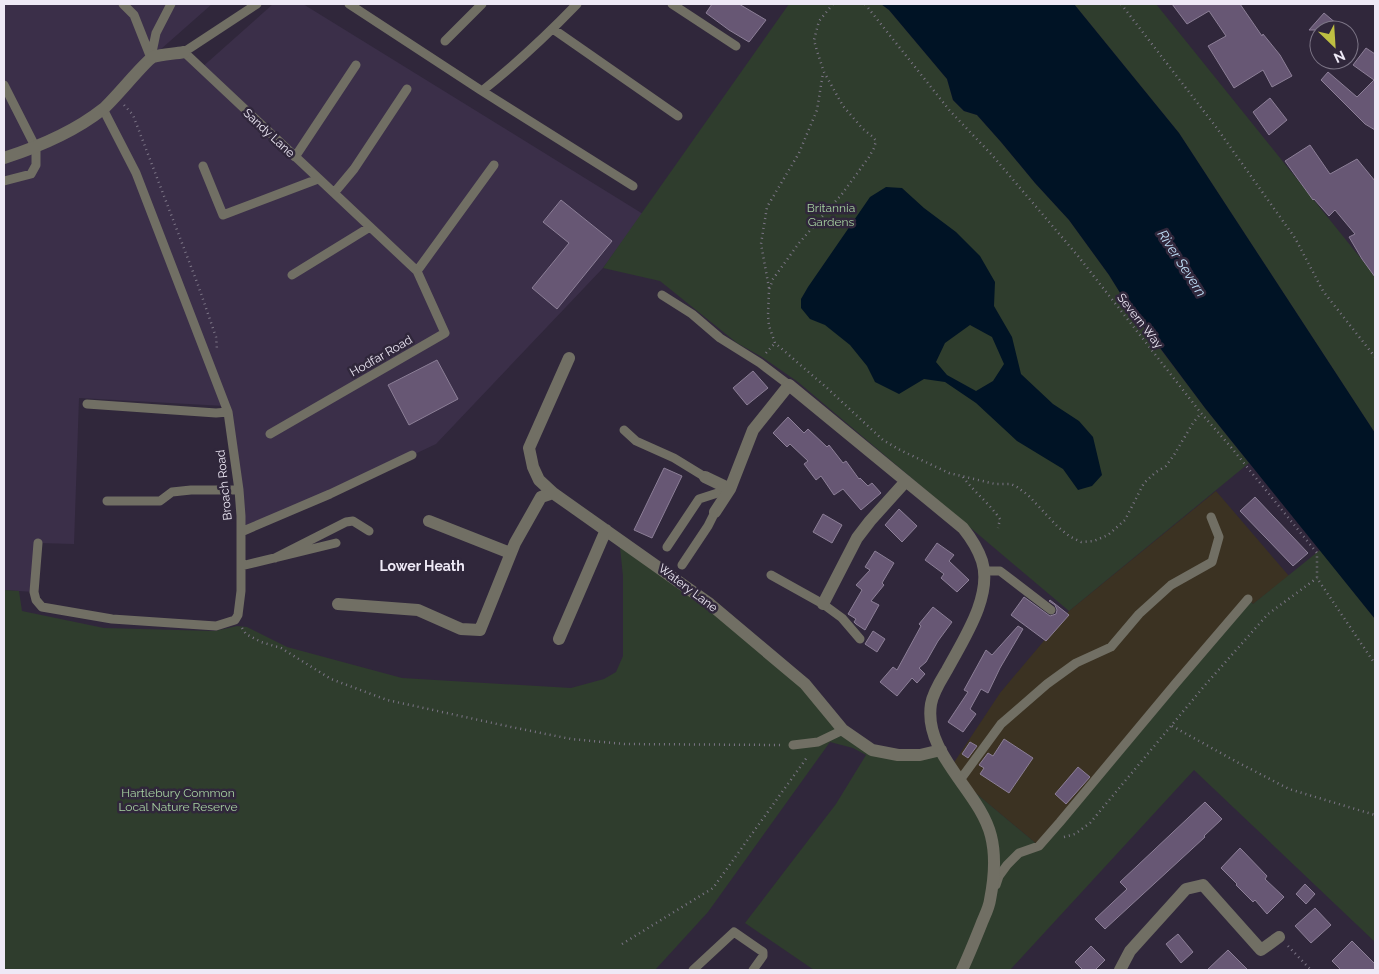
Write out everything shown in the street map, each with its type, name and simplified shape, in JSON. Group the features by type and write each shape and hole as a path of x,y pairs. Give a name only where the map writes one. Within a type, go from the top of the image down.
{"street":[{"path":"4,158 36,148 87,120 117,96 151,58 184,52"},
{"name":"Watery Lane","path":"569,358 529,448 533,467 539,480 554,493 718,610 805,684 843,730 872,750 898,755 920,755 941,750"},
{"path":"715,512 730,489 753,430 789,385 963,528 973,541 982,562 984,579 979,608 937,688 931,705 932,732 941,750 986,819 991,836 994,862 990,901 962,970"},
{"path":"705,476 730,489"},
{"path":"823,604 857,538 906,481"},
{"path":"338,604 418,610 461,629 480,630 514,543 541,497 554,493"},
{"path":"429,521 510,553"},
{"path":"559,639 606,530"},
{"path":"1120,970 1130,951 1186,889 1203,885 1261,950 1279,937"}],"lane":[{"path":"123,4 134,15 151,58"},
{"path":"151,58 156,33 172,4"},
{"path":"184,52 257,4"},
{"path":"349,4 633,186"},
{"path":"445,41 482,4"},
{"path":"482,91 513,66 577,4"},
{"path":"672,4 736,46"},
{"path":"553,29 678,116"},
{"name":"Sandy Lane","path":"184,52 417,271"},
{"path":"295,158 356,65"},
{"path":"4,85 36,148 36,165 31,174 4,181"},
{"path":"334,193 354,169 407,89"},
{"name":"Broach Road","path":"103,109 136,173 228,412 239,490 241,532 241,591 238,615 235,620"},
{"path":"417,271 494,165"},
{"path":"203,166 223,215 318,179"},
{"path":"292,275 370,227"},
{"name":"Hodfar Road","path":"270,434 445,333 417,271"},
{"path":"662,295 692,314 720,338 760,363 789,385"},
{"path":"88,404 216,413 228,412"},
{"path":"624,430 636,441 674,458 705,476"},
{"path":"241,532 330,494 412,455"},
{"path":"667,547 699,499 730,489"},
{"path":"107,501 160,501 172,492 239,490"},
{"path":"682,565 715,512"},
{"path":"960,780 1001,724 1047,684 1076,663 1111,647 1139,614 1171,585 1212,562 1219,537 1212,517"},
{"path":"275,558 346,522 353,520 369,530"},
{"path":"38,543 34,592 36,600 42,607 112,619 216,626 235,620"},
{"path":"241,566 336,543"},
{"path":"983,571 1000,571 1051,610"},
{"path":"771,575 823,604 842,618 860,639"},
{"path":"990,901 999,876 1007,865 1020,853 1039,846 1248,599"},
{"path":"793,744 818,742 843,730"},
{"path":"693,970 734,932 763,952 763,956 753,970"}],"path":[{"path":"769,290 773,279 794,250 842,194 874,148 876,141 843,106 824,72 814,40 819,20 833,4"},
{"name":"Severn Way","path":"865,4 950,111 992,155 1078,256 1201,413 1317,553 1317,578"},
{"path":"1121,4 1216,127 1295,238 1310,263 1323,291 1375,357"},
{"path":"824,72 817,110 799,153 767,208 761,244 769,290 769,326 775,343 883,440 949,473 995,484 1012,484 1028,495 1057,526 1069,536 1081,542 1094,541 1108,535 1125,520 1144,483 1166,466 1201,413"},
{"path":"117,96 132,115 198,285 216,337 218,354"},
{"path":"963,477 973,491 1000,519 998,528"},
{"path":"1039,846 1075,834 1090,823 1206,684 1268,614 1317,578 1375,664"},
{"path":"235,620 246,634 261,642 281,648 331,679 387,700 571,739 633,744 793,744"},
{"path":"1172,726 1289,789 1375,815"},
{"path":"622,944 713,888 818,742"},
{"path":"1279,937 1311,970"}],"shaded area":[{"path":"4,4 212,4 152,57 184,52 200,69 273,4 303,4 643,214 603,268 436,444 330,494 241,532 225,406 79,398 74,544 38,543 34,592 4,590"},
{"path":"1216,491 1289,576 1253,604 1248,599 1039,846 960,780 951,767 1000,693 1069,611"}],"green space":[{"name":"Britannia Gardens","path":"789,4 881,4 889,10 947,79 953,100 964,111 977,115 1069,220 1109,275 1127,304 1146,320 1143,326 1249,463 1069,611 798,382 762,357 737,343 660,281 603,268"},
{"path":"1074,4 1156,4 1375,276 1375,433 1179,133"},
{"name":"Hartlebury Common Local Nature Reserve","path":"619,538 698,595 872,750 941,750 960,780 1039,846 1248,599 1253,604 1320,550 1375,619 1375,942 1194,770 1010,970 814,970 745,923 836,804 866,755 853,748 830,742 708,912 655,970 4,970 4,590 19,591 22,611 104,628 215,631 237,626 247,627 287,647 402,678 571,688 604,679 616,672 623,656 623,576"}],"water":[{"name":"River Severn","path":"881,4 1074,4 1179,133 1375,433 1375,619 1205,408 1143,325 1146,320 1127,304 1109,275 1069,220 977,115 964,111 953,100 947,79 889,10"},
{"path":"886,187 902,188 924,208 956,232 980,256 995,282 994,306 1012,337 1021,374 1053,404 1079,421 1093,437 1102,475 1092,486 1078,490 1063,469 1017,441 976,403 945,382 924,379 899,394 875,382 867,366 850,345 825,325 810,319 801,308 801,299 808,287 870,197","holes":["970,325 992,337 1004,364 993,381 976,391 947,375 936,362 945,343"]}],"building":[{"path":"712,4 739,4 766,20 749,42 706,13"},
{"path":"1172,4 1240,4 1262,36 1263,34 1280,55 1292,76 1272,87 1263,70 1234,88 1208,46 1226,36 1209,11 1187,24"},
{"path":"1324,13 1332,20 1318,20"},
{"path":"1366,48 1375,54 1375,130 1365,124 1321,80 1328,72 1357,97 1374,80 1359,69 1359,57"},
{"path":"1270,98 1287,120 1269,135 1253,112"},
{"path":"1310,145 1330,174 1357,159 1375,181 1375,277 1349,237 1355,234 1335,210 1329,216 1313,200 1285,161"},
{"path":"561,200 612,241 557,309 532,288 569,243 543,222"},
{"path":"437,360 458,399 409,425 388,385"},
{"path":"753,371 768,388 747,405 733,388"},
{"path":"788,417 804,433 808,429 827,447 829,445 843,463 846,461 859,479 868,486 872,483 881,493 861,510 843,489 834,495 821,476 816,480 804,464 808,461 790,444 787,447 773,433"},
{"path":"664,468 682,476 652,538 634,530"},
{"path":"1255,497 1308,553 1293,566 1240,511"},
{"path":"899,509 917,526 902,542 885,525"},
{"path":"823,514 842,525 832,543 813,532"},
{"path":"937,543 954,555 949,561 969,580 957,592 941,578 944,574 925,560"},
{"path":"875,551 894,563 882,583 884,585 871,601 879,605 865,630 854,622 856,619 848,614 862,590 856,585 870,570 865,567"},
{"path":"1024,597 1050,616 1056,614 1057,610 1050,600 1069,615 1046,641 1011,615"},
{"path":"933,607 952,622 926,662 919,668 925,674 917,683 912,678 897,696 880,682 893,667 897,670 921,626 919,624"},
{"path":"1018,626 1023,629 988,693 981,689 970,709 976,714 963,732 948,722 968,692 964,690 986,650 992,655"},
{"path":"873,631 885,639 877,652 865,644"},
{"path":"1004,739 1033,758 1009,793 980,774 984,768 979,765 988,753 993,756"},
{"path":"970,742 977,746 968,758 962,754"},
{"path":"1078,767 1090,777 1066,804 1055,794"},
{"path":"1205,802 1222,819 1105,929 1095,919 1127,889 1120,882"},
{"path":"1240,848 1267,876 1265,879 1284,897 1267,914 1221,868"},
{"path":"1305,884 1315,894 1306,904 1296,894"},
{"path":"1315,908 1331,925 1311,943 1295,926"},
{"path":"1178,934 1193,952 1181,963 1166,944"},
{"path":"1352,941 1375,964 1375,970 1341,970 1332,961"},
{"path":"1091,946 1105,960 1095,970 1083,970 1075,962"},
{"path":"1228,950 1248,970 1207,970"}],"district":[{"name":"Lower Heath","path":"422,566"}]}
